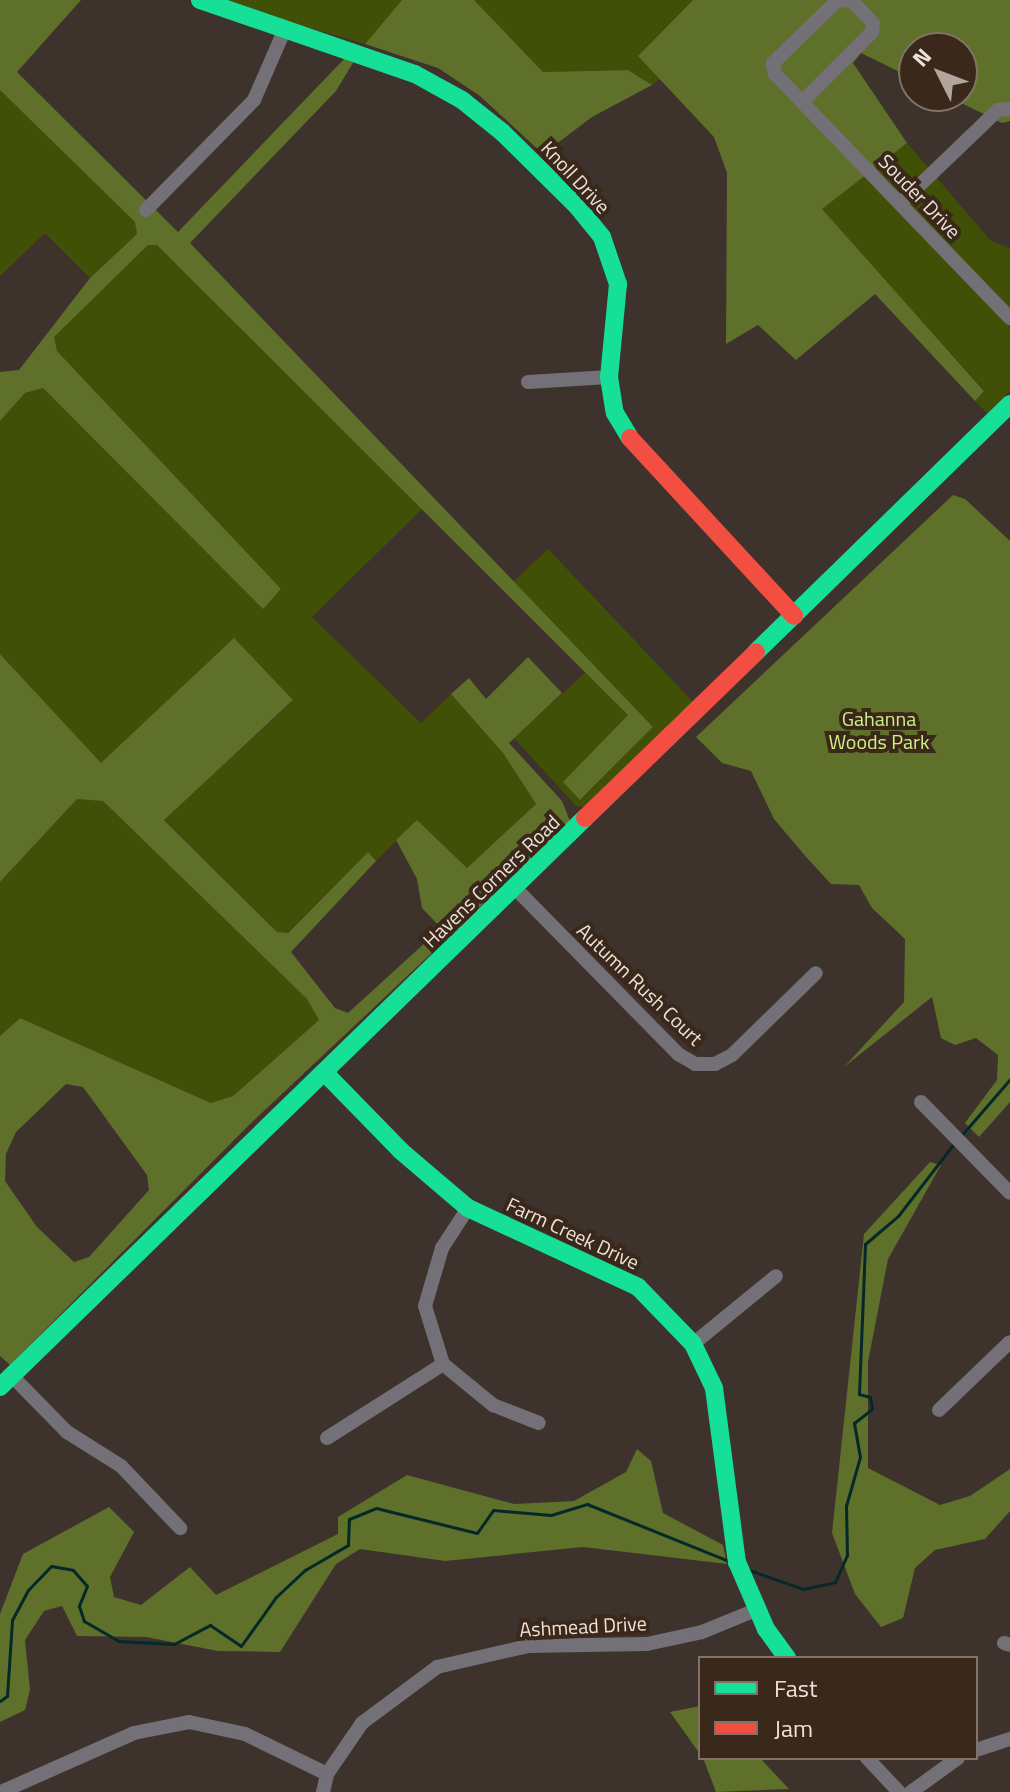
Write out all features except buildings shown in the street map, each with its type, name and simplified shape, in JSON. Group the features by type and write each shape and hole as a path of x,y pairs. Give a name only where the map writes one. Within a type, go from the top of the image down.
{"street":[{"name":"Knoll Drive","path":"200,0 284,31 401,68 462,100 577,206 602,237 618,284 609,377 615,413 639,454 794,616"},
{"name":"Souder Drive","path":"802,102 872,32 873,23 852,1 838,0 773,63 775,74 900,204 1007,308"},
{"path":"146,210 254,100 284,31"},
{"path":"900,204 998,110 1010,109"},
{"path":"528,382 609,377"},
{"name":"Havens Corners Road","path":"6,1381 1010,404"},
{"name":"Autumn Rush Court","path":"515,888 678,1054 695,1064 715,1064 732,1055 816,973"},
{"name":"Farm Creek Drive","path":"325,1073 401,1151 468,1208 638,1287 693,1344 714,1388 737,1562 758,1609 786,1656"},
{"path":"921,1102 1010,1193"},
{"path":"468,1208 442,1248 425,1306 443,1364 493,1405 539,1423"},
{"path":"693,1344 776,1276"},
{"path":"939,1410 1010,1342"},
{"path":"327,1438 443,1364"},
{"path":"6,1381 67,1432 121,1466 180,1528"},
{"name":"Ashmead Drive","path":"323,1792 327,1774 362,1723 437,1667 528,1646 647,1644 702,1632 758,1609"},
{"path":"6,1791 134,1733 189,1722 245,1734 327,1774"},
{"path":"978,1749 1010,1739"},
{"path":"869,1760 899,1792"},
{"path":"911,1792 955,1760"}],"green space":[{"path":"0,0 81,0 17,72 178,232 346,57 354,61 336,91 190,243 653,727 580,800 563,782 628,715 157,245 148,245 54,337 57,351 281,589 263,609 43,388 25,393 0,421 0,372 19,370 90,278 137,234 135,222 0,90"},
{"path":"214,0 402,0 365,44"},
{"path":"402,0 474,0 543,72 628,70 652,85 592,117 543,154 480,96 438,68 365,44"},
{"path":"474,0 693,0 639,55 661,78 652,85 628,70 543,72"},
{"path":"693,0 1010,0 1010,121 1002,123 978,111 978,32 898,32 898,71 861,53 853,63 907,143 822,209 984,391 975,401 875,294 796,360 758,325 726,344 727,173 714,137 638,56"},
{"path":"0,90 136,222 137,234 90,278 45,233 0,276"},
{"path":"907,143 990,240 1010,249 1010,391 987,413 975,401 984,390 821,209"},
{"path":"148,245 157,245 424,507 312,617 421,723 451,694 503,753 536,804 467,868 417,820 376,861 368,852 287,933 277,932 164,819 293,701 234,639 101,764 0,654 0,421 25,393 43,388 262,608 281,590 57,351 53,337"},
{"name":"Gahanna Woods Park","path":"953,495 965,499 1010,541 1010,1102 979,1137 965,1123 997,1080 998,1055 976,1038 955,1045 941,1038 932,997 844,1067 904,1002 905,939 872,908 859,885 831,884 807,858 774,819 751,771 722,763 696,737"},
{"path":"548,549 695,704 585,807 576,806 514,738 587,671 628,715 564,782 581,800 653,727 513,582"},
{"path":"234,638 293,700 164,820 277,932 288,933 368,852 376,861 291,952 335,1008 348,1013 427,941 436,949 249,1125 10,1365 0,1356 0,1036 20,1018 211,1103 233,1096 319,1020 307,999 103,801 77,799 0,882 0,654 101,763","holes":["66,1084 83,1087 147,1175 149,1190 89,1257 74,1262 37,1227 5,1181 6,1154 16,1132"]},
{"path":"528,657 562,693 509,743 562,801 570,821 449,936 422,908 417,879 396,840 417,820 467,868 536,804 503,753 451,694 469,678 486,699"},
{"path":"78,798 103,801 307,999 319,1020 233,1096 211,1103 20,1018 0,1036 0,882"},
{"path":"930,1162 941,1165 888,1259 868,1362 868,1468 940,1505 970,1496 1010,1469 1010,1511 985,1539 935,1550 915,1568 903,1618 881,1627 855,1594 832,1533 864,1234"},
{"path":"637,1449 651,1461 663,1513 723,1545 727,1564 583,1547 445,1561 360,1549 336,1564 280,1652 218,1651 146,1637 77,1636 62,1606 44,1611 25,1640 30,1690 25,1710 0,1722 0,1614 23,1554 109,1507 134,1532 110,1577 114,1597 141,1605 190,1567 216,1595 338,1534 338,1517 407,1475 514,1504 574,1501 626,1472"},
{"path":"698,1706 698,1751 670,1712"},
{"path":"704,1760 762,1760 789,1789 716,1792"}],"waterway":[{"path":"960,1137 1010,1079"},
{"path":"749,1570 803,1589 835,1582 847,1555 846,1506 860,1457 854,1423 872,1409 870,1397 859,1394 865,1244 898,1216 955,1142"},
{"path":"0,1701 7,1696 12,1620 28,1590 51,1566 73,1570 87,1586 79,1606 84,1621 118,1641 174,1644 210,1625 241,1646 276,1597 305,1570 348,1545 349,1519 376,1508 477,1533 493,1510 551,1515 587,1504 731,1562"}],"traffic: fast":[{"path":"200,0 415,74 462,100 502,132 577,206 602,237 618,284 609,377 615,413 630,438"},
{"path":"756,652 1010,404"},
{"path":"0,1387 585,818"},
{"path":"325,1073 401,1151 468,1208 638,1287 693,1344 714,1388 737,1562 766,1629 786,1656"}],"traffic: jam":[{"path":"630,438 794,616"},
{"path":"585,818 756,652"}]}
